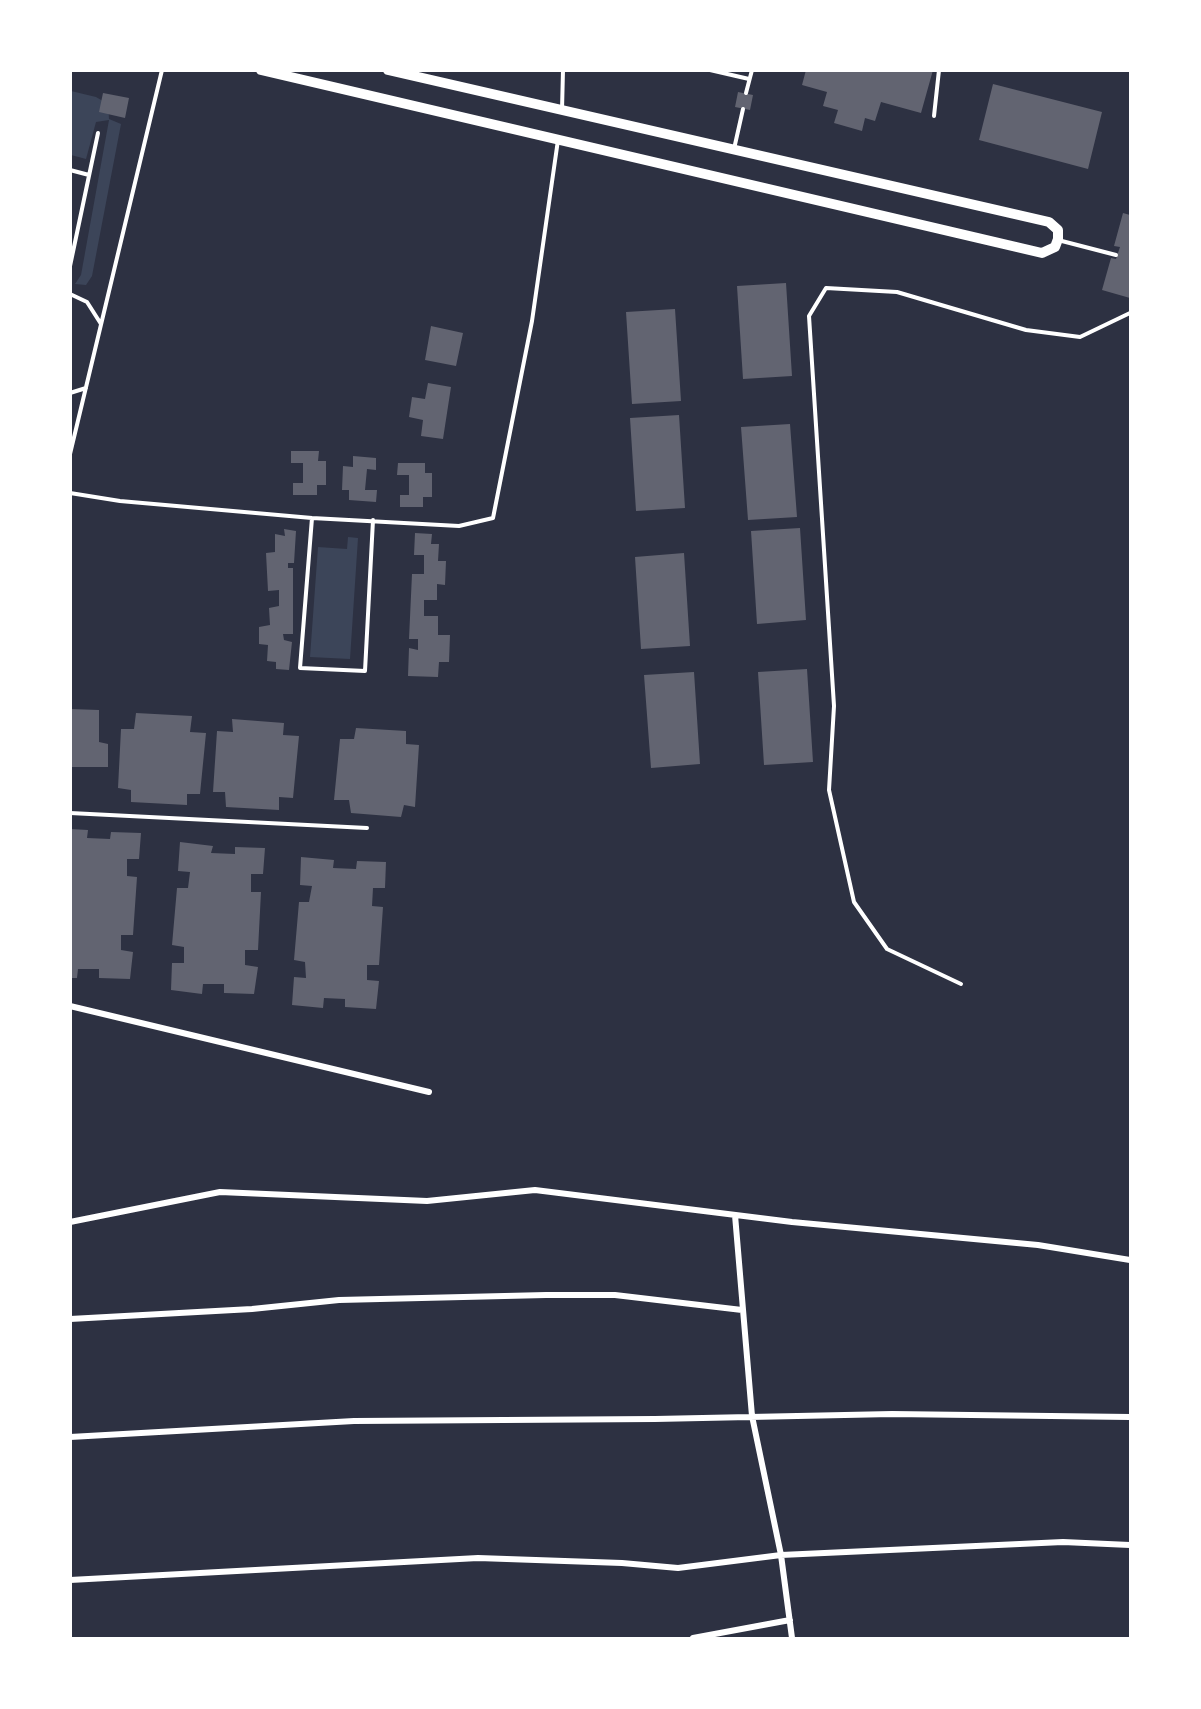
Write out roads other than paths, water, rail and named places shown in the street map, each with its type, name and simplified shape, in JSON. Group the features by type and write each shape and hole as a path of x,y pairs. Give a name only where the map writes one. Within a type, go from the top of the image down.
{"main road":[{"path":"261,70 1042,253 1054,247 1058,239 1058,230 1049,222 388,70"}],"street":[{"path":"70,1006 429,1092"},
{"path":"70,1222 220,1192 427,1201 535,1190 735,1215 1038,1245 1131,1260"},
{"path":"735,1215 752,1416 780,1555 792,1638"},
{"path":"70,1319 252,1309 339,1300 546,1295 615,1295 742,1310"},
{"path":"70,1437 354,1421 655,1419 892,1414 1131,1418"},
{"path":"70,1580 478,1558 622,1563 678,1568 780,1555 1063,1542 1131,1545"},
{"path":"693,1638 790,1620"}],"lane":[{"path":"70,454 162,70"},
{"path":"562,111 563,70"},
{"path":"746,93 752,70"},
{"path":"934,116 939,70"},
{"path":"711,71 749,79"},
{"path":"733,150 743,109"},
{"path":"70,266 98,133"},
{"path":"70,493 120,501 312,518 459,526 493,518 532,321 558,140"},
{"path":"70,170 89,175"},
{"path":"1058,239 1116,255"},
{"path":"961,984 887,949 854,902 829,790 834,706 809,316 826,288 897,292 1026,330 1080,337 1131,313"},
{"path":"70,294 87,302 101,325"},
{"path":"70,393 86,388"},
{"path":"312,518 300,668 365,671 373,520"},
{"path":"70,813 367,828"}]}
